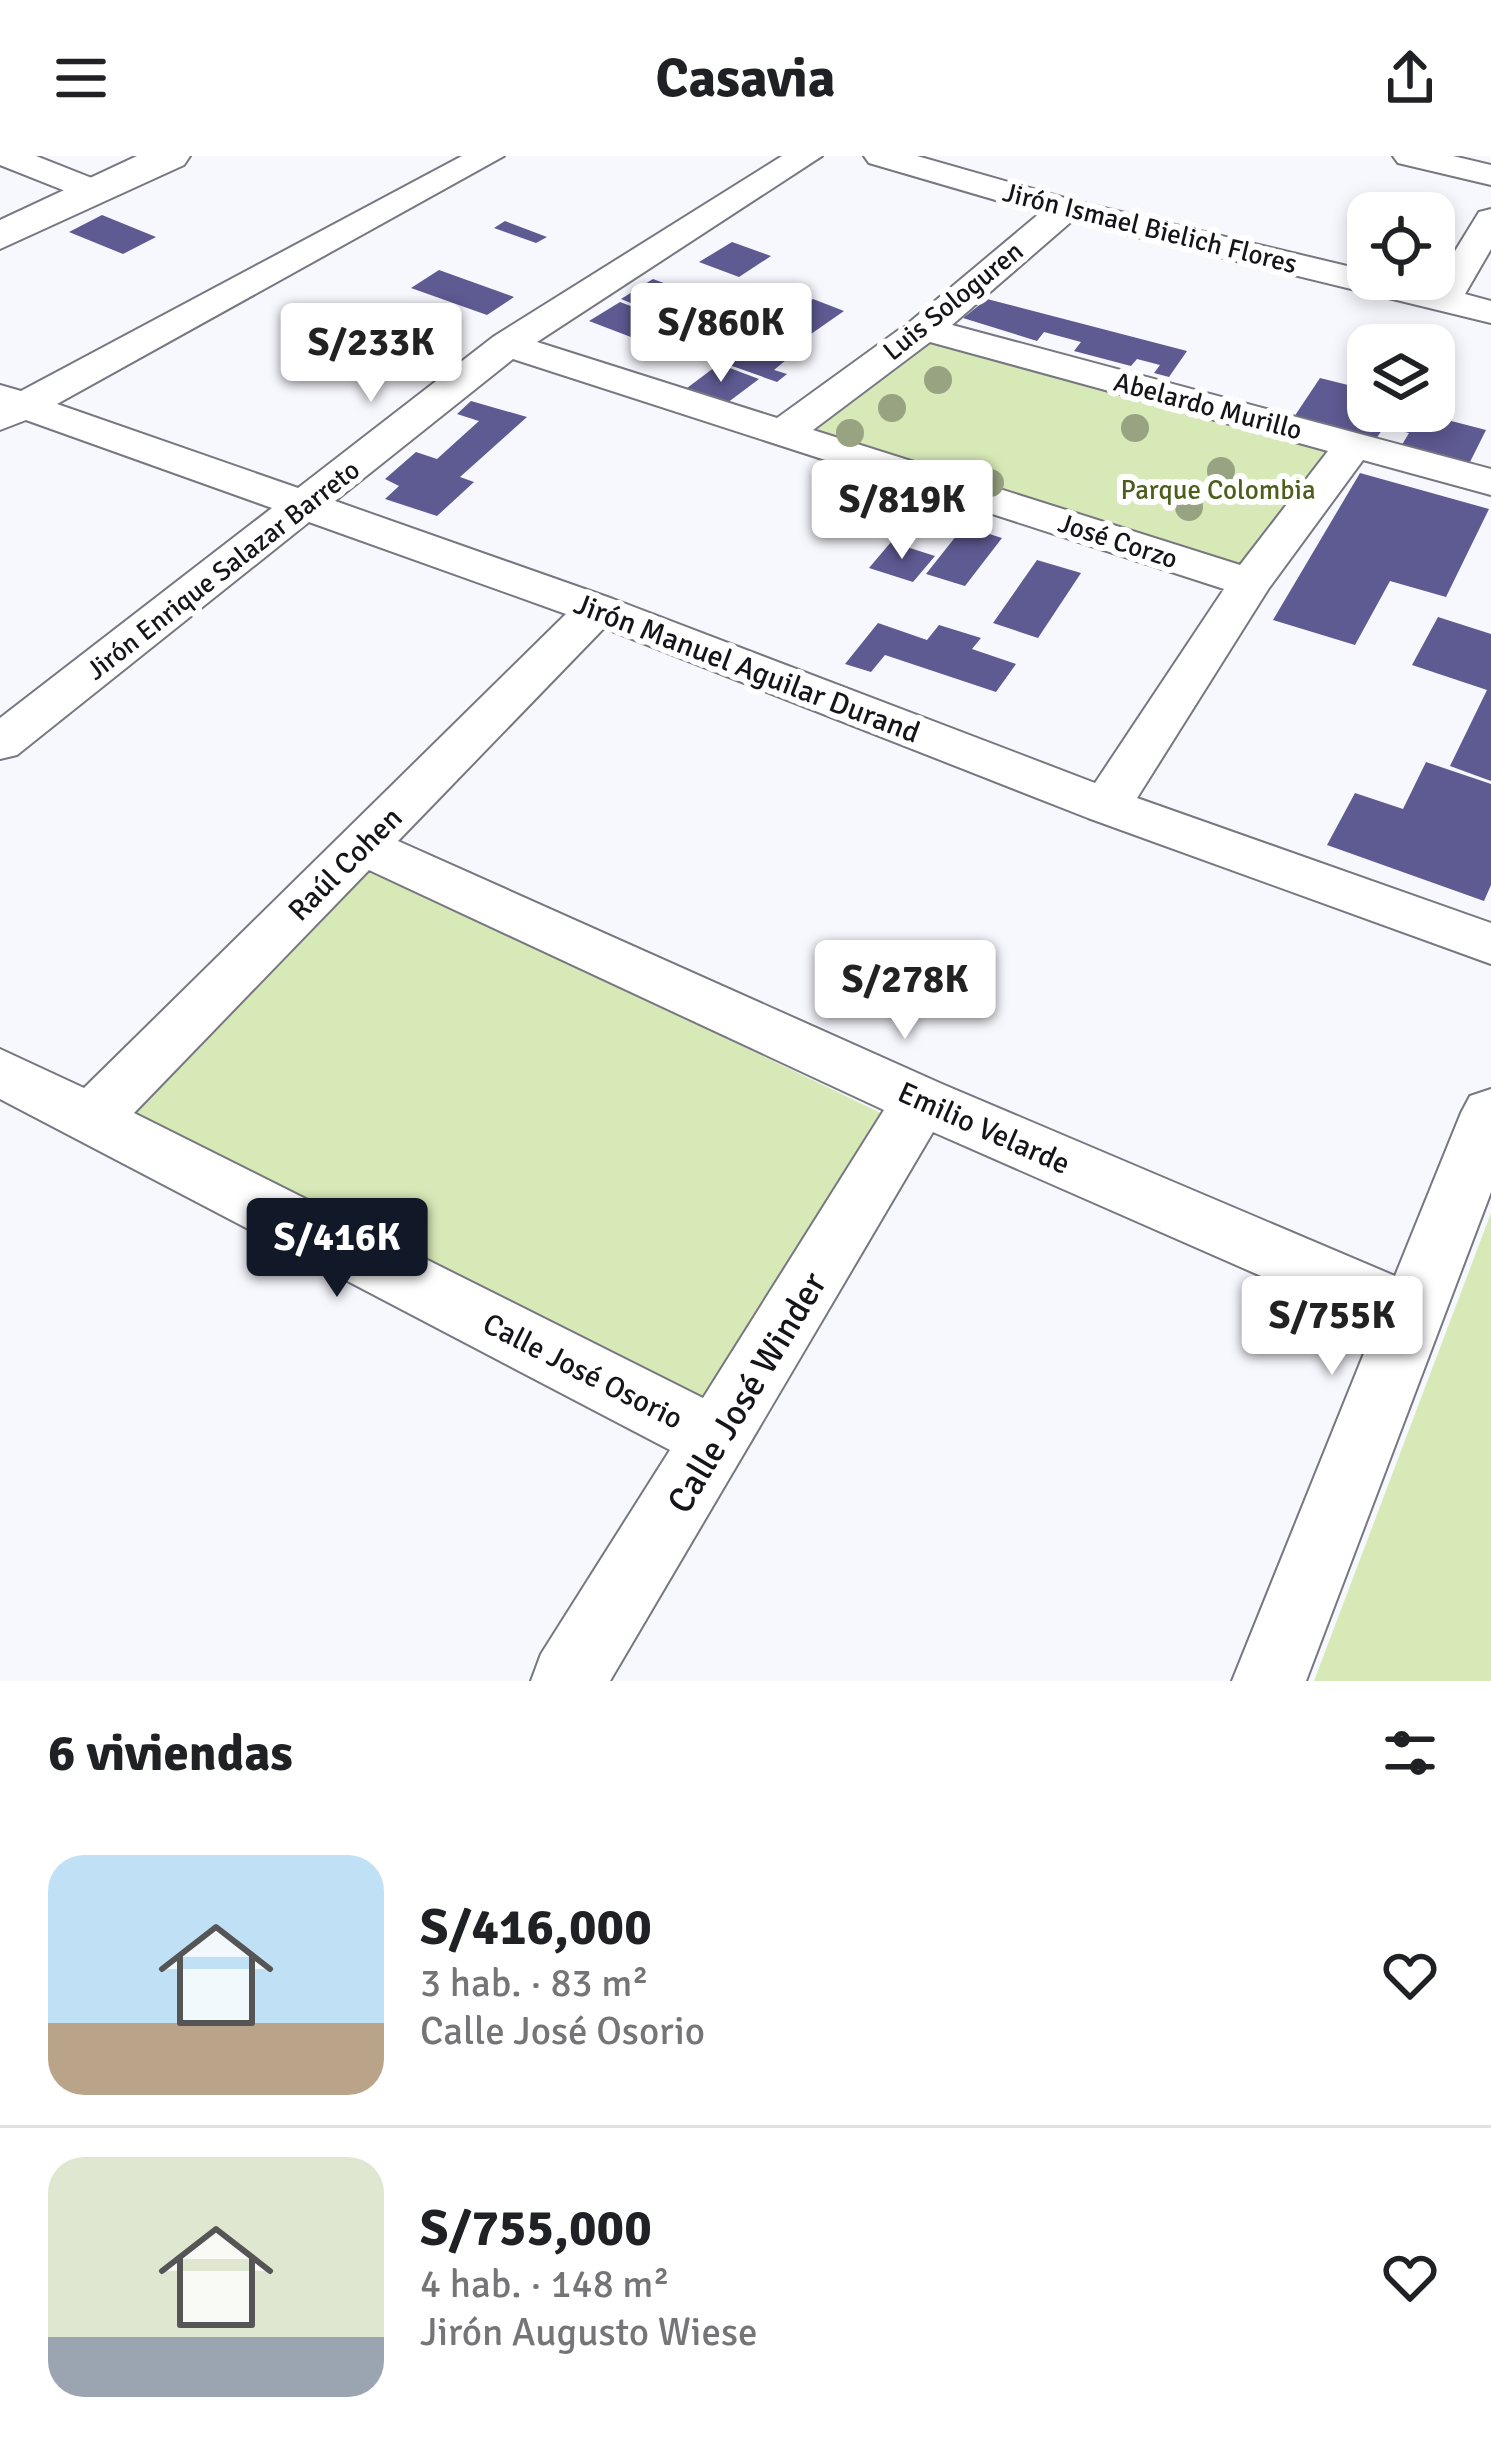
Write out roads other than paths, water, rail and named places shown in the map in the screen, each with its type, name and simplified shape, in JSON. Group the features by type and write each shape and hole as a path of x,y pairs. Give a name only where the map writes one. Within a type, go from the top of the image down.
{"main road":[{"path":"0,193 74,173 170,156"},
{"path":"0,236 74,173"}],"street":[{"path":"6,156 74,173"},
{"path":"6,407 487,156"},
{"name":"Jirón Enrique Salazar Barreto","path":"0,743 507,345 805,156"},
{"name":"Jirón Ismael Bielich Flores","path":"881,156 1065,209 1347,277"},
{"path":"1410,156 1491,175"},
{"name":"Luis Sologuren","path":"781,434 924,328 1065,209"},
{"path":"1455,280 1491,219"},
{"name":"Jirón Ismael Bielich Flores","path":"1443,300 1491,312"},
{"name":"Abelardo Murillo","path":"924,328 1491,482"},
{"name":"José Corzo","path":"507,345 1250,583"},
{"name":"Jirón Manuel Aguilar Durand","path":"6,407 307,506 597,609 1106,806 1491,944"},
{"path":"1106,806 1250,583 1353,445"},
{"name":"Raúl Cohen","path":"92,1118 597,609"},
{"name":"Emilio Velarde","path":"362,846 921,1101 1413,1313"},
{"name":"Calle José Osorio","path":"0,1072 718,1440"},
{"name":"Calle José Winder","path":"568,1681 921,1101"},
{"path":"1269,1681 1491,1113"}],"park label":[{"name":"Parque Colombia","path":"1218,490"}]}
